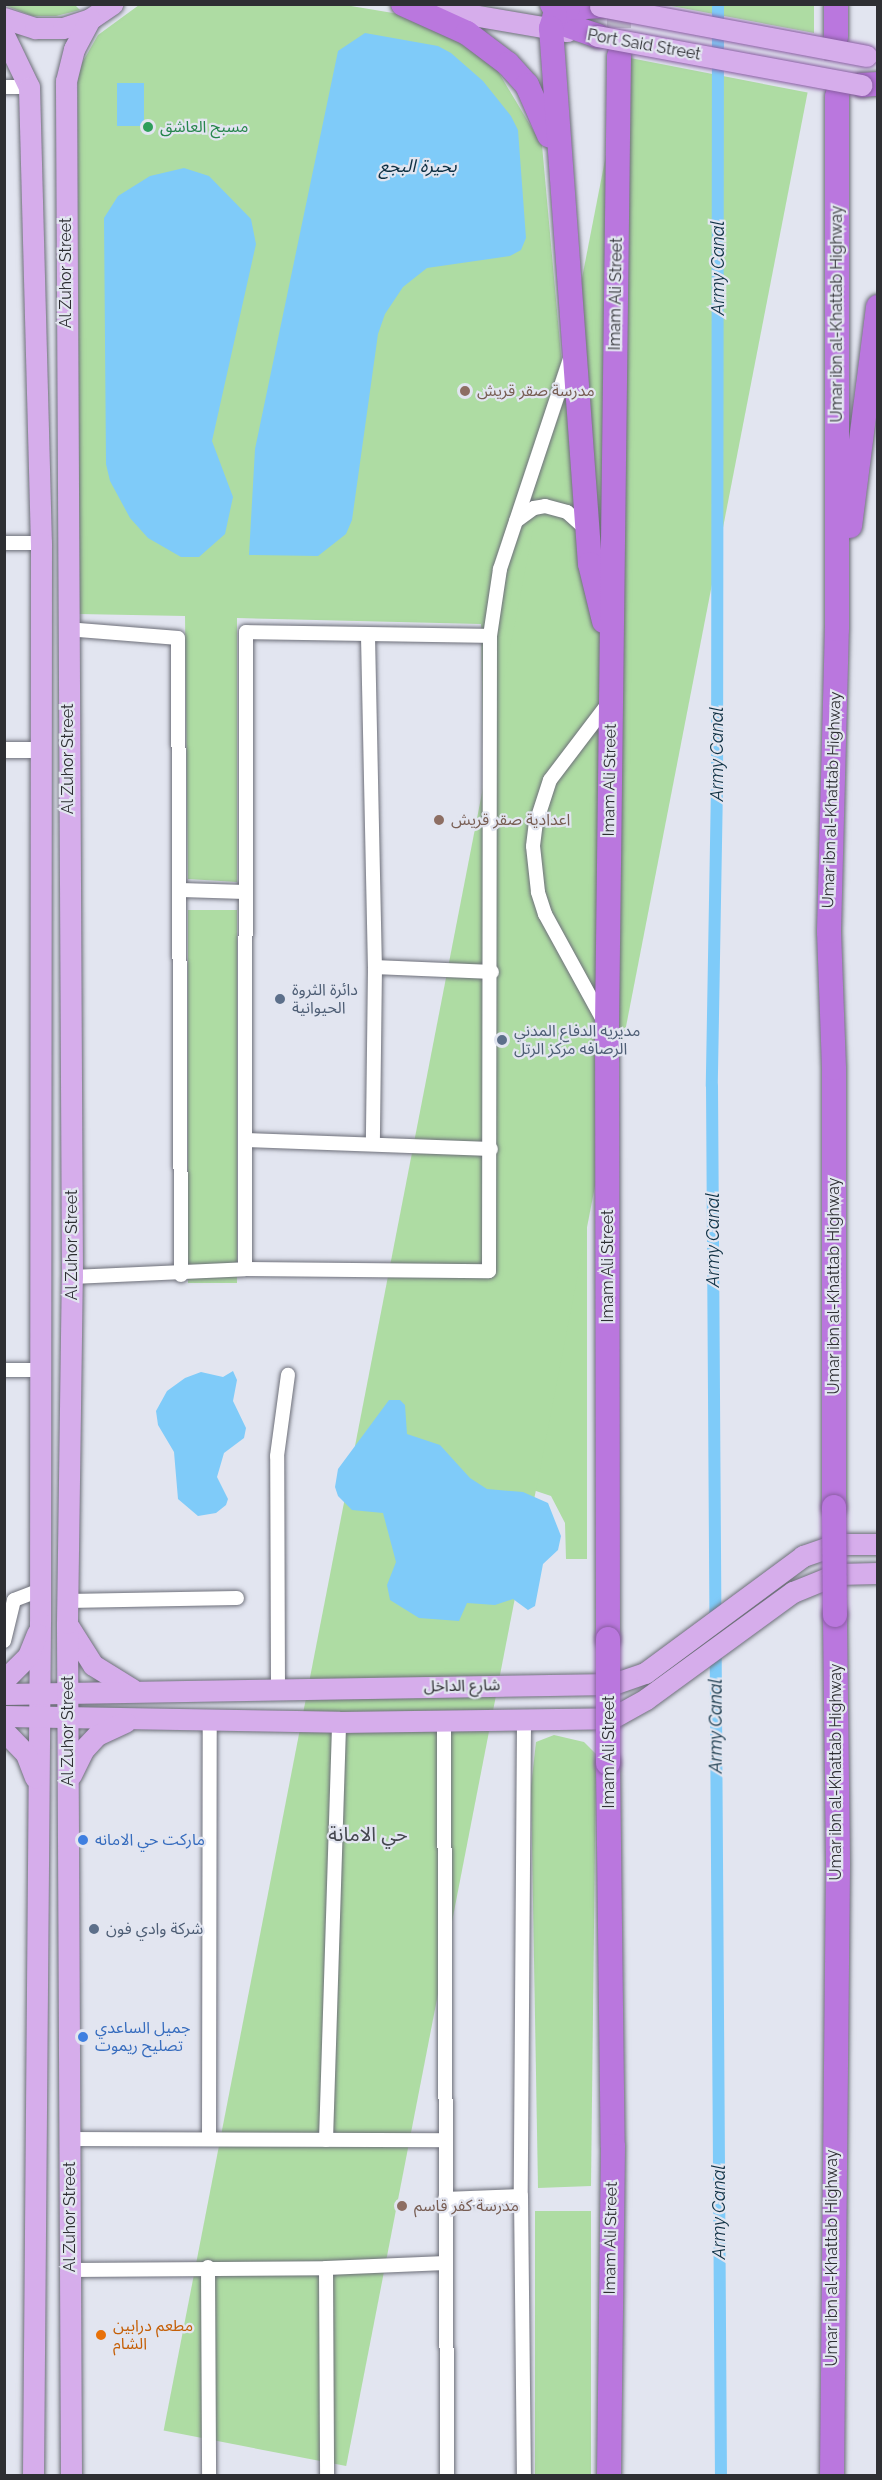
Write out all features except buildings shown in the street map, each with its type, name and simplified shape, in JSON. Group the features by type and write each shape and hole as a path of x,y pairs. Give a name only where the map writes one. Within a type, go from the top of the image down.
{"highway":[{"path":"403,4 467,33 508,64 527,85 559,166"},
{"path":"836,4 836,37"},
{"path":"558,19 597,5"},
{"path":"558,19 559,166 587,530 591,573 612,649"},
{"path":"558,19 597,36"},
{"name":"Imam Ali Street","path":"609,2475 613,2146 607,1026 619,56"},
{"name":"Umar ibn al-Khattab Highway","path":"832,2475 832,2151 838,1864 834,1068 829,931 837,630 837,96"},
{"path":"837,630 859,452 874,370 878,307"}],"main road":[{"path":"4,18 35,28 63,28 90,19 112,4"},
{"path":"410,4 558,19"},
{"name":"Port Said Street","path":"597,5 874,59"},
{"name":"Al Zuhor Street","path":"71,2475 67,1600 72,1277 66,81 74,49 90,19"},
{"name":"Al Zuhor Street","path":"4,35 29,87 41,543 40,1622 33,2475"},
{"name":"Port Said Street","path":"597,36 872,85"},
{"path":"40,628 67,629"},
{"name":"شارع الداخل","path":"4,1694 613,1684 645,1673 803,1556 837,1544 878,1544"},
{"path":"4,1716 339,1722 524,1722 612,1718 631,1708 777,1602 813,1582 837,1574 876,1574"},
{"path":"4,1680 28,1656 40,1622"},
{"path":"67,1623 93,1665 135,1691"},
{"path":"175,1690 176,1720"},
{"path":"68,1788 73,1768 98,1735 135,1719"},
{"path":"4,1731 26,1754 38,1787"}],"street":[{"path":"4,87 29,87"},
{"path":"72,1277 181,1275 245,1269 489,1271 492,972 490,636 500,569 574,348"},
{"path":"859,452 878,432"},
{"path":"516,521 534,508 545,506 567,512 587,530"},
{"path":"4,543 41,543"},
{"path":"67,629 178,638 181,1275"},
{"path":"245,1269 246,632 368,636 490,636"},
{"path":"368,636 375,967 373,1143"},
{"path":"607,1026 545,914 538,892 533,846 536,823 550,780 611,699"},
{"path":"4,750 40,750"},
{"path":"180,890 246,892"},
{"path":"375,967 492,972"},
{"path":"246,1140 491,1149"},
{"path":"4,1370 40,1370"},
{"path":"278,1688 277,1456 288,1375"},
{"path":"4,1641 14,1600 40,1590"},
{"path":"67,1600 237,1598"},
{"path":"209,2139 210,1720"},
{"path":"326,2140 339,1722"},
{"path":"444,1722 447,2475"},
{"path":"524,1722 521,2196 524,2475"},
{"path":"70,2139 445,2140"},
{"path":"445,2199 521,2196"},
{"path":"70,2270 208,2267 326,2268 446,2263"},
{"path":"208,2267 209,2475"},
{"path":"326,2268 327,2475"}],"green space":[{"path":"4,5 75,5 80,10 56,16 33,16"},
{"path":"139,5 345,5 423,18 496,68 542,145 587,642 587,1559 566,1559 565,1523 551,1496 527,1488 492,1485 478,1476 449,1443 417,1428 415,1381 493,1378 481,624 237,618 237,882 188,879 185,616 79,614 78,70 98,35"},
{"path":"666,5 814,5 814,33"},
{"path":"625,57 808,92 346,2466 164,2431"},
{"path":"188,910 237,910 237,1283 188,1283"},
{"path":"554,1735 584,1742 596,1754 591,2186 538,2188 531,1787 536,1742"},
{"path":"535,2211 591,2211 591,2475 535,2475"}],"water":[{"name":"بحيرة البجع","path":"365,33 438,46 451,53 483,81 511,116 518,130 526,238 521,250 510,256 427,268 403,287 385,314 378,334 352,520 346,534 318,556 249,555 255,449 338,51"},
{"path":"117,83 144,83 144,126 117,126"},
{"path":"184,168 209,176 251,219 256,244 212,441 233,497 225,534 199,557 181,557 148,538 130,518 110,481 106,464 104,218 118,196 150,176"},
{"path":"233,1371 237,1380 233,1401 246,1428 244,1438 224,1453 217,1477 228,1499 226,1505 216,1513 198,1516 178,1499 174,1452 158,1425 156,1411 167,1391 185,1378 201,1372 223,1377"},
{"path":"389,1400 400,1400 405,1405 407,1434 440,1445 470,1478 487,1489 523,1492 548,1503 561,1536 558,1550 543,1564 535,1606 528,1610 513,1599 495,1605 467,1603 459,1621 419,1618 390,1600 387,1585 396,1562 383,1513 352,1510 338,1496 335,1487 338,1469"}],"waterway":[{"name":"Army Canal","path":"718,4 717,786 712,1086 721,2476"}],"tunnel":[{"path":"619,4 619,56"},
{"path":"836,37 837,96"}],"place":[{"name":"مسبح العاشق","path":"148,127"},
{"name":"مدرسة صقر قريش","path":"465,391"},
{"name":"اعدادية صقر قريش","path":"439,820"},
{"name":"دائرة الثروة الحيوانية","path":"280,999"},
{"name":"مديريه الدفاع المدني الرصافه مركز الرتل","path":"502,1040"},
{"name":"ماركت حي الامانه","path":"83,1840"},
{"name":"شركة وادي فون","path":"94,1929"},
{"name":"جميل الساعدي تصليح ريموت","path":"83,2037"},
{"name":"مدرسة كفر قاسم","path":"402,2206"},
{"name":"مطعم درابين الشام","path":"101,2335"}],"district":[{"name":"حي الامانة","path":"368,1834"}]}
